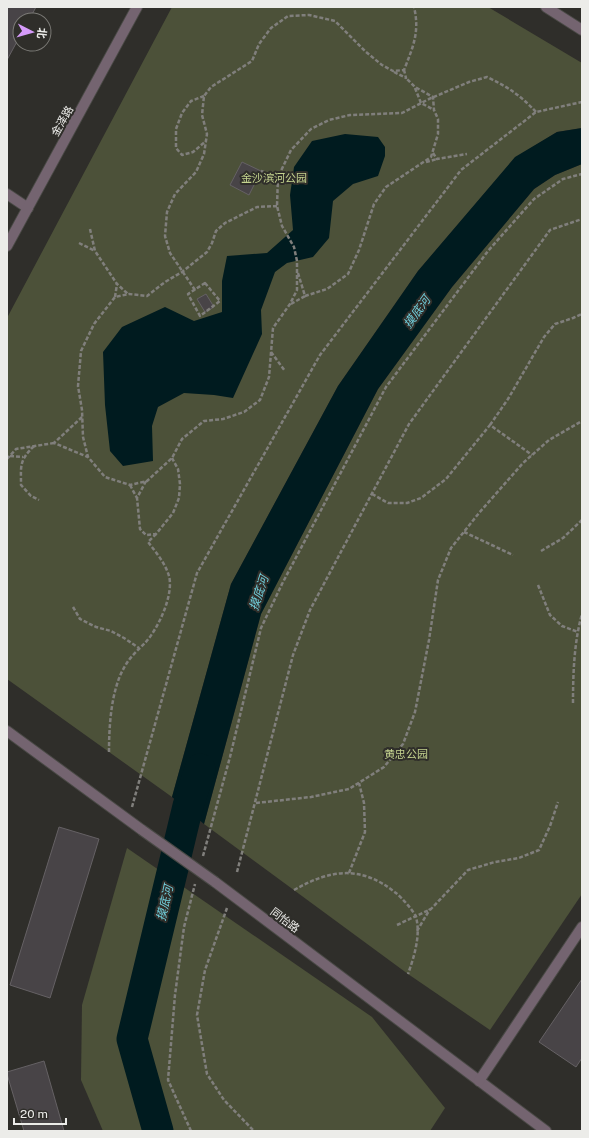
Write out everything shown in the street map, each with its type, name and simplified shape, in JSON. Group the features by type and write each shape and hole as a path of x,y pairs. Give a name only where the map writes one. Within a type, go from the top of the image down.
{"street":[{"name":"金泽路","path":"7,246 137,7"},
{"path":"546,7 582,30"},
{"path":"7,194 28,208"},
{"name":"同怡路","path":"7,731 215,882 546,1131"},
{"path":"479,1081 582,927"}],"path":[{"path":"406,78 404,70 414,42 417,20 414,7"},
{"path":"206,141 193,152 182,155 176,148 176,129 182,113 191,101 204,96 211,87 252,61 259,44 271,28 288,16 309,15 335,21 366,52 382,65 406,78 415,87 433,97"},
{"path":"393,71 404,70"},
{"path":"137,498 146,481 172,458 182,439 204,421 223,419 244,412 260,400 269,377 273,328 290,304 296,290 297,261 294,247 282,226 277,206 278,177 290,150 311,129 329,120 350,116 402,113 433,97 469,82 487,77 505,86 524,99 536,112"},
{"path":"415,87 421,103 434,110"},
{"path":"195,290 170,253 165,236 167,212 175,194 196,172 204,154 207,134 202,115 204,96"},
{"path":"290,304 305,296 327,289 348,274 359,250 374,204 386,187 431,157 438,134 438,119 434,110 433,97"},
{"path":"128,820 197,573 320,355 461,170 536,112 582,102"},
{"path":"433,152 437,159"},
{"path":"422,163 468,154"},
{"path":"261,171 278,177"},
{"path":"202,861 230,757 261,628 282,584 386,387 488,251 534,199 563,179 582,174"},
{"path":"115,297 129,294 147,296 165,282 182,272 207,252 216,231 225,223 257,207 277,206"},
{"path":"237,872 293,655 310,610 409,424 550,230 582,219"},
{"path":"90,229 96,251 117,284 129,294"},
{"path":"79,243 96,251"},
{"path":"297,270 305,296"},
{"path":"206,283 220,301 200,316 188,294 195,290 206,283"},
{"path":"117,284 115,297 94,324 81,351 78,386 83,437 88,457 105,477 130,485 146,481"},
{"path":"372,494 388,503 407,503 421,498 446,479 490,426 508,399 544,337 555,324 582,314"},
{"path":"271,351 284,371"},
{"path":"54,443 82,417"},
{"path":"256,803 311,797 349,789 384,767 403,744 415,712 429,640 438,580 451,548 523,463 549,440 582,421"},
{"path":"490,426 532,455"},
{"path":"8,458 16,449 54,443 88,457"},
{"path":"34,446 23,457 21,468 21,485 31,496 40,500"},
{"path":"8,458 23,457"},
{"path":"148,542 173,512 179,498 180,484 178,469 172,458"},
{"path":"109,752 109,723 117,684 124,666 160,622 169,590 169,577 164,564 148,542 146,535 140,529 137,498 130,485"},
{"path":"541,551 563,538 582,520"},
{"path":"464,532 513,555"},
{"path":"146,535 156,534"},
{"path":"538,586 550,615 562,626 578,632"},
{"path":"74,607 80,620 96,627 111,631 139,648"},
{"path":"573,703 574,670 578,632 582,614"},
{"path":"349,873 365,832 364,803 359,783"},
{"path":"417,931 431,909 468,870 495,862 519,858 539,850 550,826 558,802"},
{"path":"294,890 311,880 331,875 349,873 369,876 387,886 402,897 416,916 417,931 413,959 408,974"},
{"path":"191,1131 168,1080 175,995 184,927 196,883"},
{"path":"231,894 205,970 197,1015 207,1074 224,1100 254,1131"},
{"path":"397,925 431,909"}],"green space":[{"name":"金沙滨河公园","path":"172,7 488,7 582,63 582,128 557,132 515,158 418,271 338,386 231,584 172,797 7,679 7,318"},
{"name":"黄忠公园","path":"582,164 582,894 490,1030 408,974 204,824 261,614 378,389 452,287 534,189 555,175"},
{"path":"127,848 372,1017 445,1108 430,1131 103,1131 81,1080 82,1005"}],"water":[{"path":"582,128 582,164 555,175 534,189 452,287 378,389 261,614 204,824 172,797 231,584 338,386 418,271 515,157 557,132"},
{"path":"345,134 378,137 385,147 385,156 378,176 353,184 333,201 329,238 313,257 287,263 275,272 261,310 262,334 233,398 184,393 158,407 152,426 153,461 123,466 110,451 105,405 103,352 122,327 165,307 194,321 222,312 222,281 227,256 267,253 293,230 290,195 294,167 312,141"}],"building":[{"path":"7,7 36,7 33,12 12,12 12,51 7,60"},
{"path":"242,162 261,171 249,195 230,185"},
{"path":"206,294 214,307 205,312 197,299"},
{"path":"59,827 99,839 50,998 10,985"},
{"path":"582,979 582,1058 576,1067 539,1042"},
{"path":"44,1061 64,1131 24,1131 7,1072"}],"waterway":[{"name":"摸底河","path":"158,1131 132,1039 188,806 200,769"}]}
